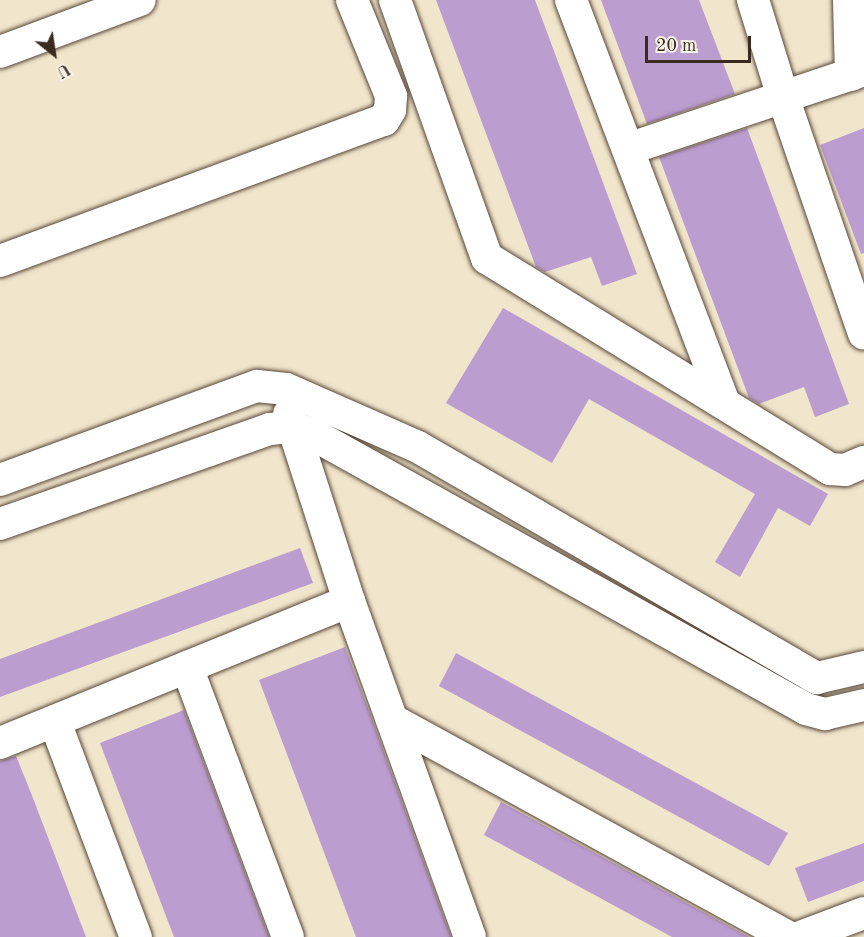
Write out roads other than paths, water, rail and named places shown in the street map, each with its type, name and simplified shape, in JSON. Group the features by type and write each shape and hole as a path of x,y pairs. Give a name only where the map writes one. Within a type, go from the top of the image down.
{"street":[{"path":"0,52 140,0"},
{"path":"0,261 384,120 390,110 391,96 352,0"},
{"path":"395,0 487,258 723,400 830,469 845,470 864,462"},
{"path":"572,0 723,400"},
{"path":"753,0 783,97 853,265 864,333"},
{"path":"628,149 857,73 849,0"},
{"path":"0,480 257,386 286,389 418,447 817,678 864,667"},
{"path":"286,389 291,427 349,601 470,937"},
{"path":"0,524 270,429 291,427 315,435 806,709 825,714 864,705"},
{"path":"0,743 349,601"},
{"path":"187,667 288,937"},
{"path":"392,720 788,937"},
{"path":"55,722 136,937"},
{"path":"800,937 864,913"}]}
